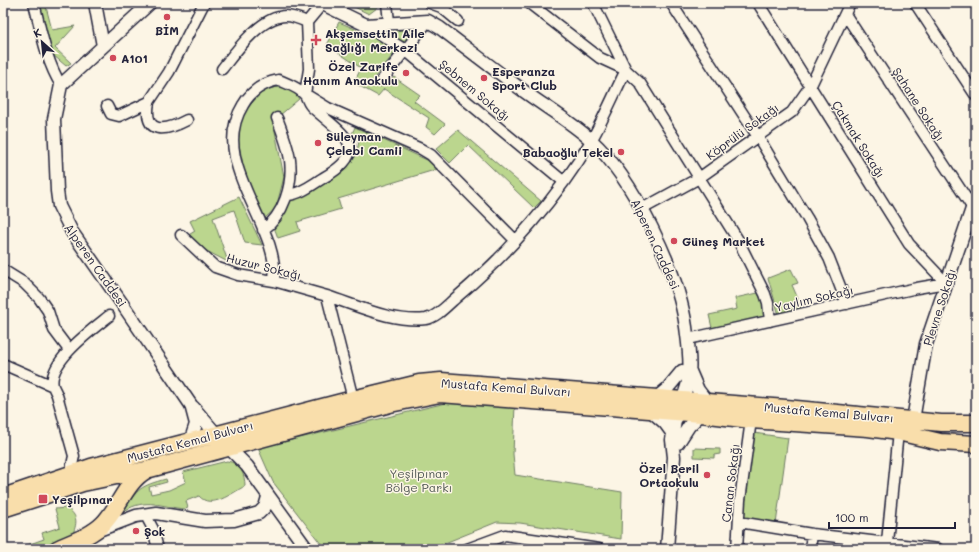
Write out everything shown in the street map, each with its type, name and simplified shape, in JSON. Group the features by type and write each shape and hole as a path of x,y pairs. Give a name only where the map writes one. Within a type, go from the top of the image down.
{"main road":[{"name":"Mustafa Kemal Bulvarı","path":"3,497 102,464 353,398 419,384 441,381 521,386 653,405"},
{"name":"Mustafa Kemal Bulvarı","path":"3,509 83,483 229,448 390,404 440,394 680,407 786,408 941,423 976,423"},
{"name":"Mustafa Kemal Bulvarı","path":"705,408 751,420 868,428 898,432 934,441 956,444 976,444"},
{"path":"751,420 757,413 776,412 786,408"},
{"path":"956,444 944,435 941,423 954,415 976,413"},
{"path":"868,428 883,425 905,426 913,420"},
{"path":"216,434 229,448"},
{"name":"Mustafa Kemal Bulvarı","path":"57,549 86,535 102,525 135,480 150,468"}],"street":[{"path":"34,3 54,75 61,85 150,3"},
{"path":"95,3 104,46"},
{"path":"107,106 111,114 119,116 149,102 169,72 204,3"},
{"path":"288,195 300,192 336,170 350,156 350,145 347,139 338,128 311,107 304,94 309,68 307,22 321,3 366,25 389,22 428,21"},
{"path":"387,3 389,22"},
{"path":"430,3 441,7 458,21"},
{"path":"529,3 600,58 626,70 640,83 755,272 768,303 770,321"},
{"path":"593,3 626,70"},
{"path":"671,3 758,137 829,258 847,304"},
{"name":"Çakmak Sokağı","path":"758,3 909,244 946,283"},
{"name":"Köprülü Sokağı","path":"642,209 699,178 792,112 811,86 850,3"},
{"path":"915,3 976,96"},
{"name":"Şahane Sokağı","path":"845,14 974,202"},
{"path":"222,69 241,44 270,20 285,16 296,17 307,22"},
{"path":"382,80 428,21"},
{"name":"Alperen Caddesi","path":"428,21 440,28 591,140 623,179 642,209 676,285 688,339 685,370 680,389 680,407 676,439"},
{"name":"Şebnem Sokağı","path":"366,25 405,50 563,181"},
{"name":"Huzur Sokağı","path":"181,235 215,267 238,275 274,281 408,320 428,319 438,313 468,288 538,216 591,140 626,70"},
{"path":"274,281 273,254 246,192 237,164 234,132 236,119 245,101 254,90 271,81 279,80 328,108 421,149 431,155 515,240"},
{"name":"Alperen Caddesi","path":"61,85 54,119 57,191 60,210 82,247 124,305 191,405"},
{"path":"149,102 151,122 153,126 158,129 174,126 187,120"},
{"path":"263,230 273,220 288,195 290,158 277,118"},
{"name":"Plevne Sokağı","path":"913,420 923,356 974,202"},
{"path":"3,270 24,284 39,298 48,311 54,330 69,350"},
{"name":"Yaylım Sokağı","path":"688,339 917,288 946,283"},
{"path":"327,296 353,398"},
{"path":"70,474 74,456 57,395 53,386 56,368 69,350 109,316"},
{"path":"3,364 53,386"},
{"path":"667,549 676,439 705,408 698,390 685,370 666,389 653,405 676,439"},
{"path":"191,405 203,417 216,434"},
{"path":"190,442 196,424 191,405"},
{"name":"Canan Sokağı","path":"737,549 751,420"},
{"path":"887,542 898,432"},
{"path":"247,466 247,450 255,441"},
{"path":"229,448 247,466 307,549"},
{"path":"74,456 85,462 102,464"},
{"path":"255,515 265,507 268,497"},
{"path":"86,535 145,514 164,514 214,522 234,520 255,515 284,519"},
{"path":"145,514 153,529 158,549"},
{"path":"153,529 164,514"},
{"path":"739,522 812,534 887,542 917,548 938,549"},
{"path":"810,549 812,534"},
{"path":"469,549 505,535 599,549"}],"green space":[{"path":"38,3 45,3 52,30 75,26 55,48 71,63 66,66 53,55"},
{"path":"346,3 378,3 377,8 369,14"},
{"path":"339,22 390,44 397,50 375,77 386,85 394,77 420,95 414,101 445,124 435,134 426,127 429,118 384,89 378,96 354,83 361,68 327,45"},
{"path":"414,28 415,31 404,42 384,33"},
{"path":"266,87 291,88 299,99 273,121 284,177 276,208 264,219 248,189 237,135 244,112"},
{"path":"355,127 427,160 438,169 338,199 341,209 297,222 300,231 278,238 274,227 290,199 343,171 356,156 359,141 351,136"},
{"path":"458,130 541,201 534,208 468,145 450,163 436,149"},
{"path":"239,197 262,245 245,243 234,210 213,218 228,262 203,249 187,236 195,231 190,221"},
{"path":"791,269 798,283 792,285 802,308 779,315 768,278"},
{"path":"758,293 763,304 765,317 712,328 709,315 737,309 735,298"},
{"name":"Yeşilpınar Bölge Parkı","path":"446,403 515,405 513,454 515,475 622,492 621,539 520,523 497,522 430,549 325,549 273,482 258,448"},
{"path":"754,433 788,438 776,524 742,520"},
{"path":"694,448 720,449 720,454 714,455 714,458 694,457"},
{"path":"227,461 232,462 241,470 244,477 245,486 222,499 209,501 204,500 199,496 186,501 188,508 185,509 154,504 140,504 124,511 136,493 145,486 166,479 167,482 149,487 151,494 169,490 186,482 183,472"},
{"path":"66,508 73,514 76,520 72,536 41,549 29,549 27,545 44,539 42,533 60,527 55,509"}],"place":[{"name":"BİM","path":"167,17"},
{"name":"Akşemsettin Aile Sağlığı Merkezi","path":"316,40"},
{"name":"A101","path":"113,58"},
{"name":"Özel Zarife Hanım Anaokulu","path":"406,73"},
{"name":"Esperanza Sport Club","path":"484,78"},
{"name":"Süleyman Çelebi Camii","path":"318,143"},
{"name":"Babaoğlu Tekel","path":"621,152"},
{"name":"Güneş Market","path":"674,241"},
{"name":"Özel Beril Ortaokulu","path":"707,475"},
{"name":"Yeşilpınar","path":"43,499"},
{"name":"Şok","path":"136,531"}]}
